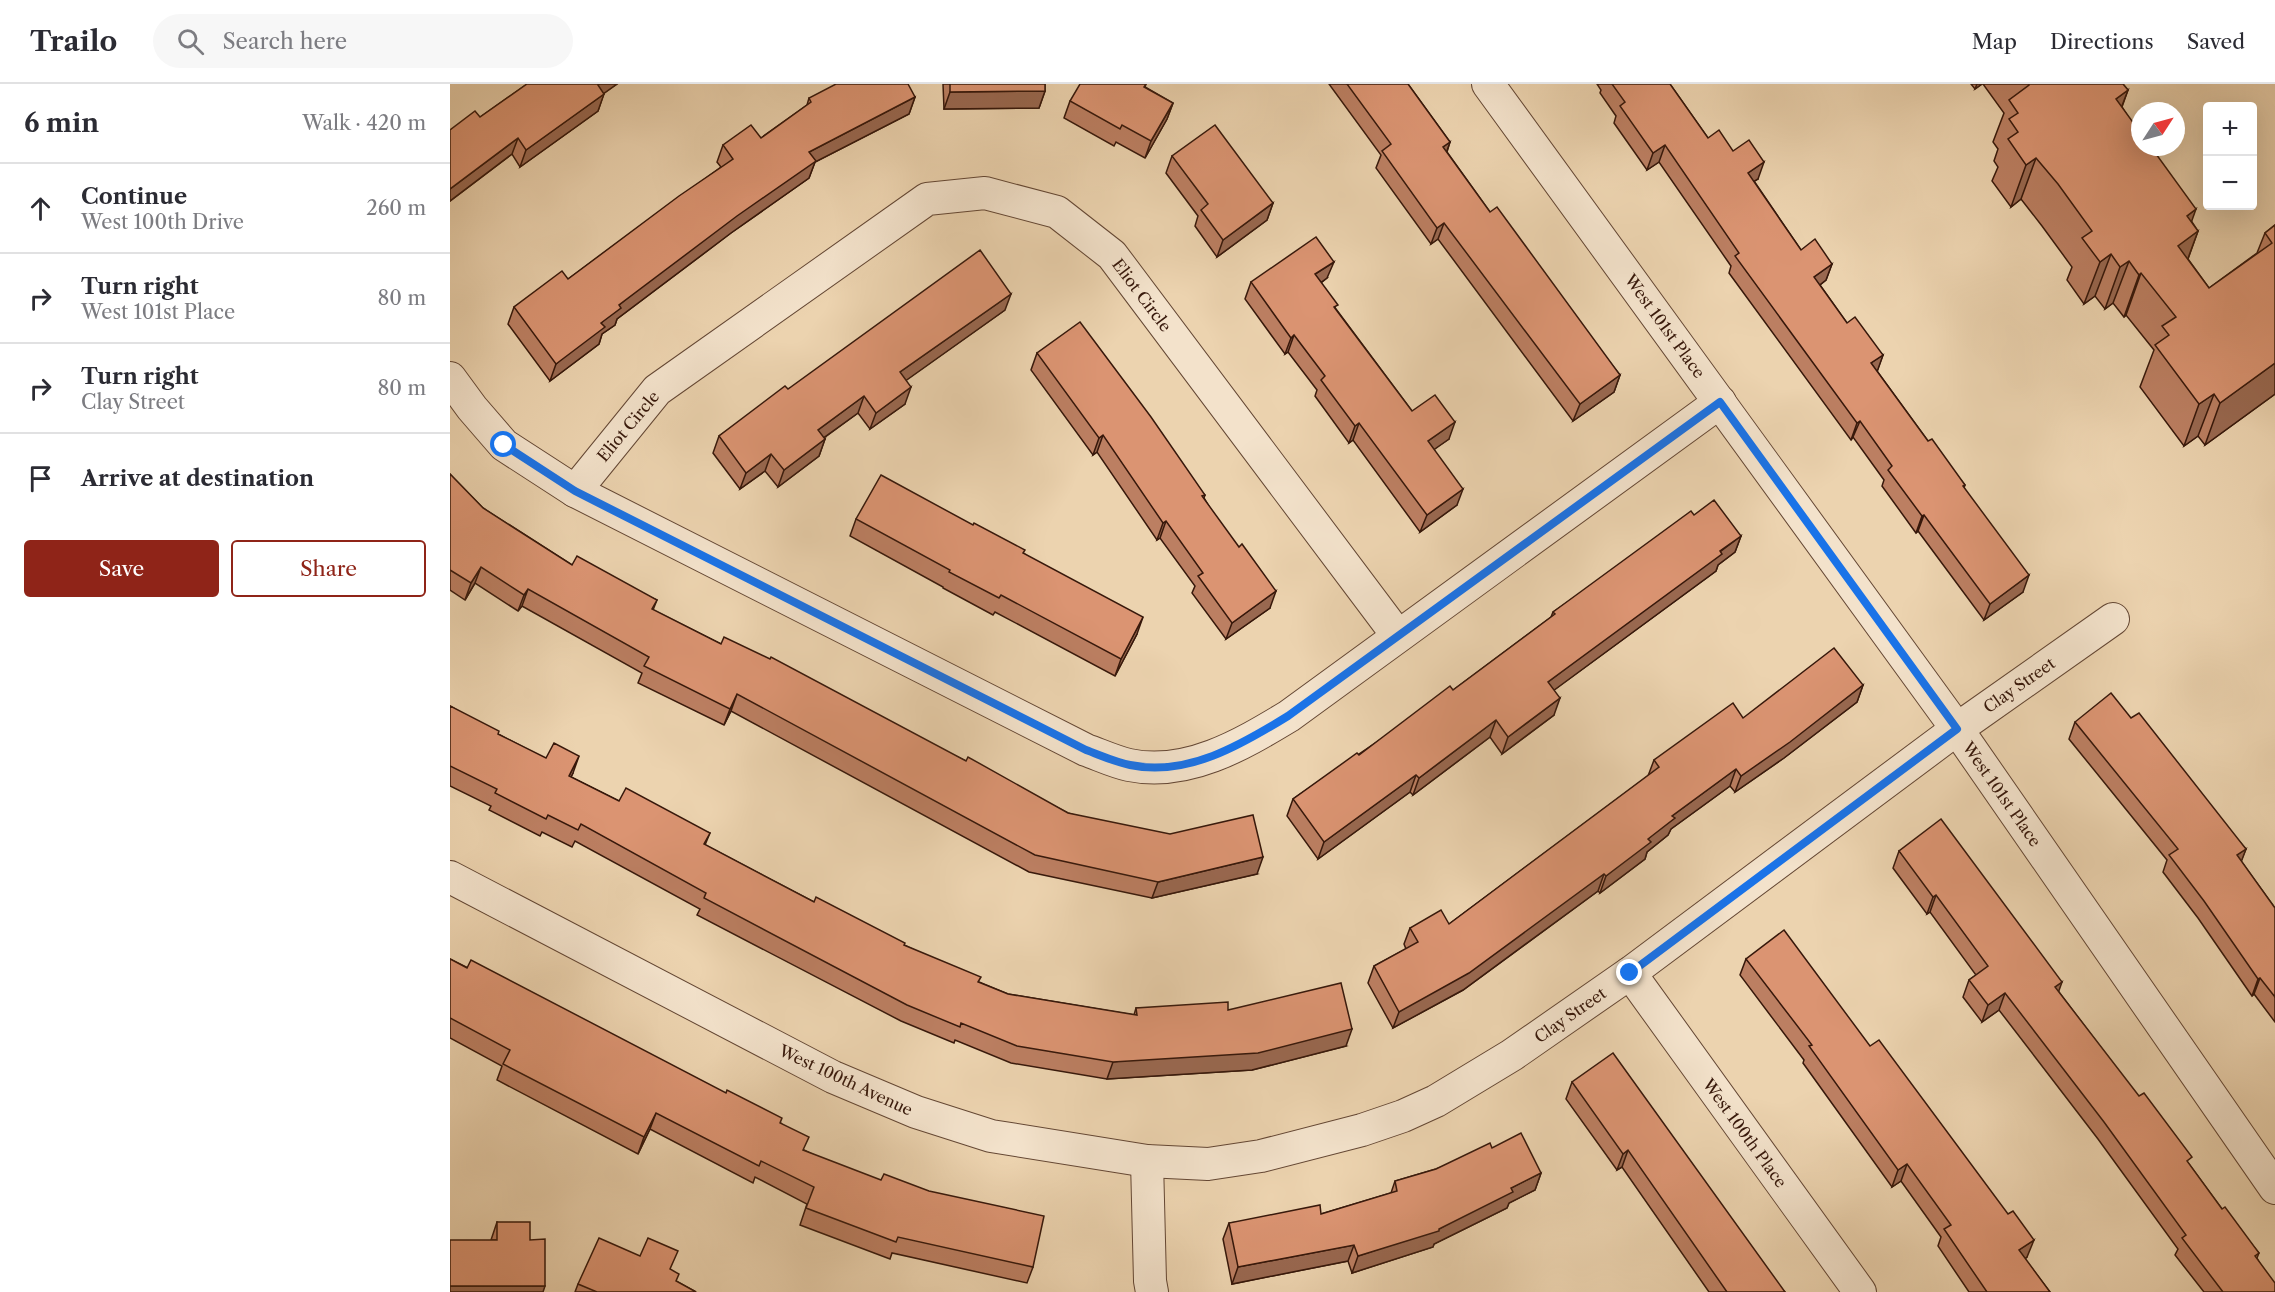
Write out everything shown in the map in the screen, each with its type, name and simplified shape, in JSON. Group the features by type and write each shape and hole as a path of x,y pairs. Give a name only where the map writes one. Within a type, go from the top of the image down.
{"street":[{"name":"West 101st Place","path":"1488,84 1957,729 2275,1188"},
{"name":"Eliot Circle","path":"575,491 657,390 927,199 985,193 1057,212 1112,255 1398,636"},
{"path":"450,378 504,445 575,491 1086,750 1130,765 1166,768 1204,760 1250,740 1288,716 1720,402"},
{"name":"Clay Street","path":"1148,1161 1208,1164 1261,1156 1362,1130 1403,1116 1436,1101 1512,1055 1630,973 1957,729 2113,619"},
{"name":"West 100th Avenue","path":"450,877 833,1077 916,1112 991,1136 1148,1161"},
{"name":"West 100th Place","path":"1630,973 1860,1292"},
{"path":"1148,1161 1152,1292"}],"building":[{"path":"527,84 599,84 604,94 526,150 518,138 450,189 450,130 475,111 480,117"},
{"path":"836,84 908,84 915,97 809,152 816,161 737,216 619,305 621,308 601,323 605,327 556,364 514,307 562,271 568,279 679,196 733,159 723,145 751,125 761,138 811,102 809,98"},
{"path":"950,84 1045,84 1045,91 950,92"},
{"path":"1080,84 1146,84 1144,87 1173,103 1151,141 1122,125 1120,129 1070,101"},
{"path":"1347,84 1408,84 1450,142 1443,147 1490,212 1497,207 1620,375 1580,404 1444,223 1437,228 1382,151 1391,144"},
{"path":"1612,84 1670,84 1708,138 1719,130 1733,151 1749,140 1764,162 1748,173 1801,250 1815,239 1832,264 1814,277 1847,323 1855,317 1883,355 1871,363 1928,441 1932,439 1965,485 1963,486 2029,575 1990,604 1888,470 1892,466 1860,421 1857,423 1735,256 1739,253 1665,145 1653,153 1620,106 1625,102"},
{"path":"2123,84 2128,90 2116,99 2131,120 2131,156 2158,156 2196,209 2187,216 2198,231 2178,246 2209,288 2272,243 2265,233 2275,225 2275,363 2220,403 2214,394 2199,404 2155,345 2169,335 2162,326 2176,317 2129,261 2120,267 2111,254 2100,262 2082,238 2092,231 2058,184 2036,158 2026,165 2008,139 2018,132 2009,119 2018,113 2009,100 2029,85"},
{"path":"1215,125 1273,203 1223,240 1201,210 1208,204 1172,156"},
{"path":"1316,237 1334,262 1315,274 1338,305 1334,307 1412,411 1435,395 1455,422 1428,441 1463,489 1427,515 1359,423 1355,426 1321,380 1325,376 1294,335 1291,338 1251,282"},
{"path":"980,250 1011,294 900,372 911,387 876,413 864,396 818,430 825,439 784,470 771,454 746,473 719,436 785,386 788,389"},
{"path":"1080,322 1151,417 1205,495 1202,496 1239,547 1242,544 1276,591 1232,623 1198,576 1203,573 1166,521 1163,523 1103,435 1099,438 1037,353"},
{"path":"450,474 483,508 572,565 577,556 657,600 652,609 721,644 724,637 770,659 771,657 966,761 968,757 1068,813 1170,834 1253,815 1263,857 1158,882 1035,855 737,694 730,709 644,666 649,657 528,589 524,595 481,567 471,583 450,570"},
{"path":"881,475 973,525 974,523 1025,550 1023,553 1143,617 1121,659 1001,595 999,598 949,572 950,570 856,519"},
{"path":"1714,500 1741,536 1720,551 1722,554 1548,682 1560,698 1508,737 1496,720 1419,778 1416,775 1324,842 1293,799 1357,753 1359,755 1450,686 1453,690 1555,614 1553,612 1691,511 1694,515"},
{"path":"1834,648 1863,685 1790,742 1741,776 1736,769 1672,816 1675,818 1648,839 1651,842 1469,973 1399,1012 1374,966 1418,942 1410,928 1441,910 1449,924 1659,767 1654,760 1733,703 1743,718"},
{"path":"2111,693 2131,718 2139,713 2246,849 2237,855 2275,908 2275,997 2260,978 2258,979 2169,855 2178,849 2075,722"},
{"path":"450,706 546,758 554,743 579,756 569,776 619,801 626,788 710,833 704,844 814,902 816,897 905,943 904,945 981,977 978,982 1008,994 1137,1015 1136,1008 1228,1002 1228,1010 1341,983 1352,1029 1258,1053 1113,1062 1017,1046 961,1023 960,1027 907,1005 704,898 706,893 581,824 578,830 548,815 546,819 495,793 497,789 450,766"},
{"path":"1941,819 2062,982 2055,987 2139,1096 2144,1093 2192,1157 2187,1161 2222,1209 2225,1207 2259,1253 2255,1256 2275,1283 2275,1292 2223,1292 2182,1238 2186,1235 2104,1122 2005,993 1988,1005 1969,980 1988,966 1936,895 1933,897 1899,851"},
{"path":"1784,930 1870,1046 1879,1040 2008,1214 2013,1211 2034,1240 2019,1250 2050,1292 1987,1292 1944,1229 1951,1225 1907,1164 1898,1170 1809,1046 1812,1045 1746,959"},
{"path":"450,959 467,968 471,960 726,1093 727,1090 782,1118 780,1123 809,1137 803,1150 881,1180 884,1174 929,1191 1044,1216 1033,1267 898,1237 896,1242 806,1208 814,1187 761,1161 759,1166 656,1113 644,1137 503,1064 510,1050 450,1018"},
{"path":"1613,1053 1785,1292 1727,1292 1628,1150 1623,1154 1572,1082"},
{"path":"1521,1133 1541,1173 1511,1188 1513,1192 1439,1231 1358,1256 1354,1245 1238,1267 1229,1223 1320,1205 1321,1214 1397,1191 1395,1181 1436,1169 1490,1143 1492,1148"},
{"path":"497,1222 530,1222 530,1240 545,1239 545,1286 450,1286 450,1240 497,1240"},
{"path":"599,1238 640,1256 648,1238 678,1251 670,1269 679,1274 676,1281 696,1292 597,1292 578,1284"}],"route":[{"path":"504,445 575,491 1086,750 1130,765 1166,768 1204,760 1250,740 1288,716 1720,402 1957,729 1630,973"}]}
